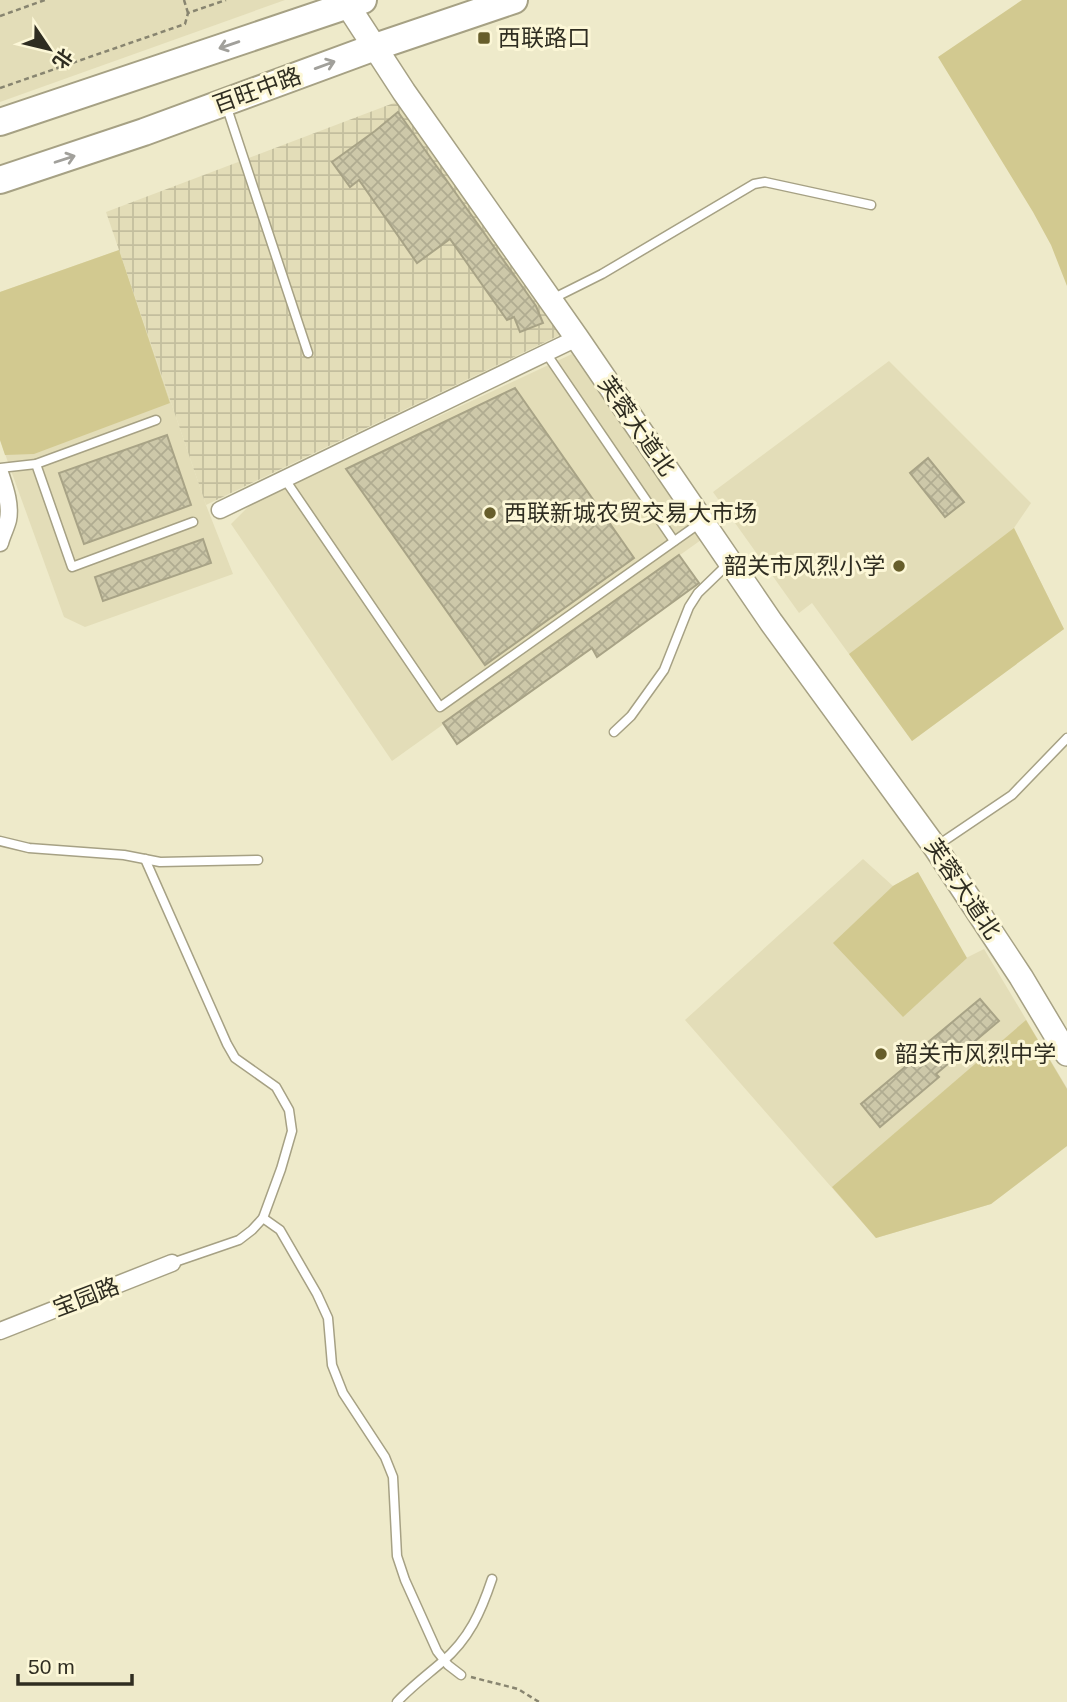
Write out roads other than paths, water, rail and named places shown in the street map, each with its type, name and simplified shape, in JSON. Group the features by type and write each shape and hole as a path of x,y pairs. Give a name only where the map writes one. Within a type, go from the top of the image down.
{"main road":[{"name":"百旺中路","path":"0,180 144,132 375,47 514,0"},
{"name":"芙蓉大道北","path":"356,3 375,47 404,92 577,338 771,622 935,847 1021,976 1067,1054"},
{"path":"0,122 356,3"}],"street":[{"path":"220,510 577,338"},
{"path":"0,471 8,509 8,520 0,543"},
{"name":"宝园路","path":"0,1331 172,1263"}],"lane":[{"path":"225,102 308,353"},
{"path":"550,300 602,274 754,184 765,182 871,205"},
{"path":"546,353 674,541"},
{"path":"0,471 36,464 156,420"},
{"path":"36,464 72,567 193,522"},
{"path":"284,478 440,707 702,521"},
{"path":"614,732 631,716 664,670 689,607 698,593 730,562"},
{"path":"935,847 1012,794 1067,738"},
{"path":"0,841 29,849 124,855 160,862 257,860"},
{"path":"145,859 227,1044 235,1058 276,1087 289,1110 292,1132 263,1218 239,1240 172,1263"},
{"path":"263,1218 281,1230 328,1318 332,1365 344,1393 385,1457 393,1476 397,1556 405,1580 437,1651 444,1661 461,1675"},
{"path":"397,1702 444,1661 469,1633 480,1613 492,1579"}],"place":[{"name":"西联路口","path":"484,38"},
{"name":"西联新城农贸交易大市场","path":"490,513"},
{"name":"韶关市风烈小学","path":"899,566"},
{"name":"韶关市风烈中学","path":"881,1054"}]}
